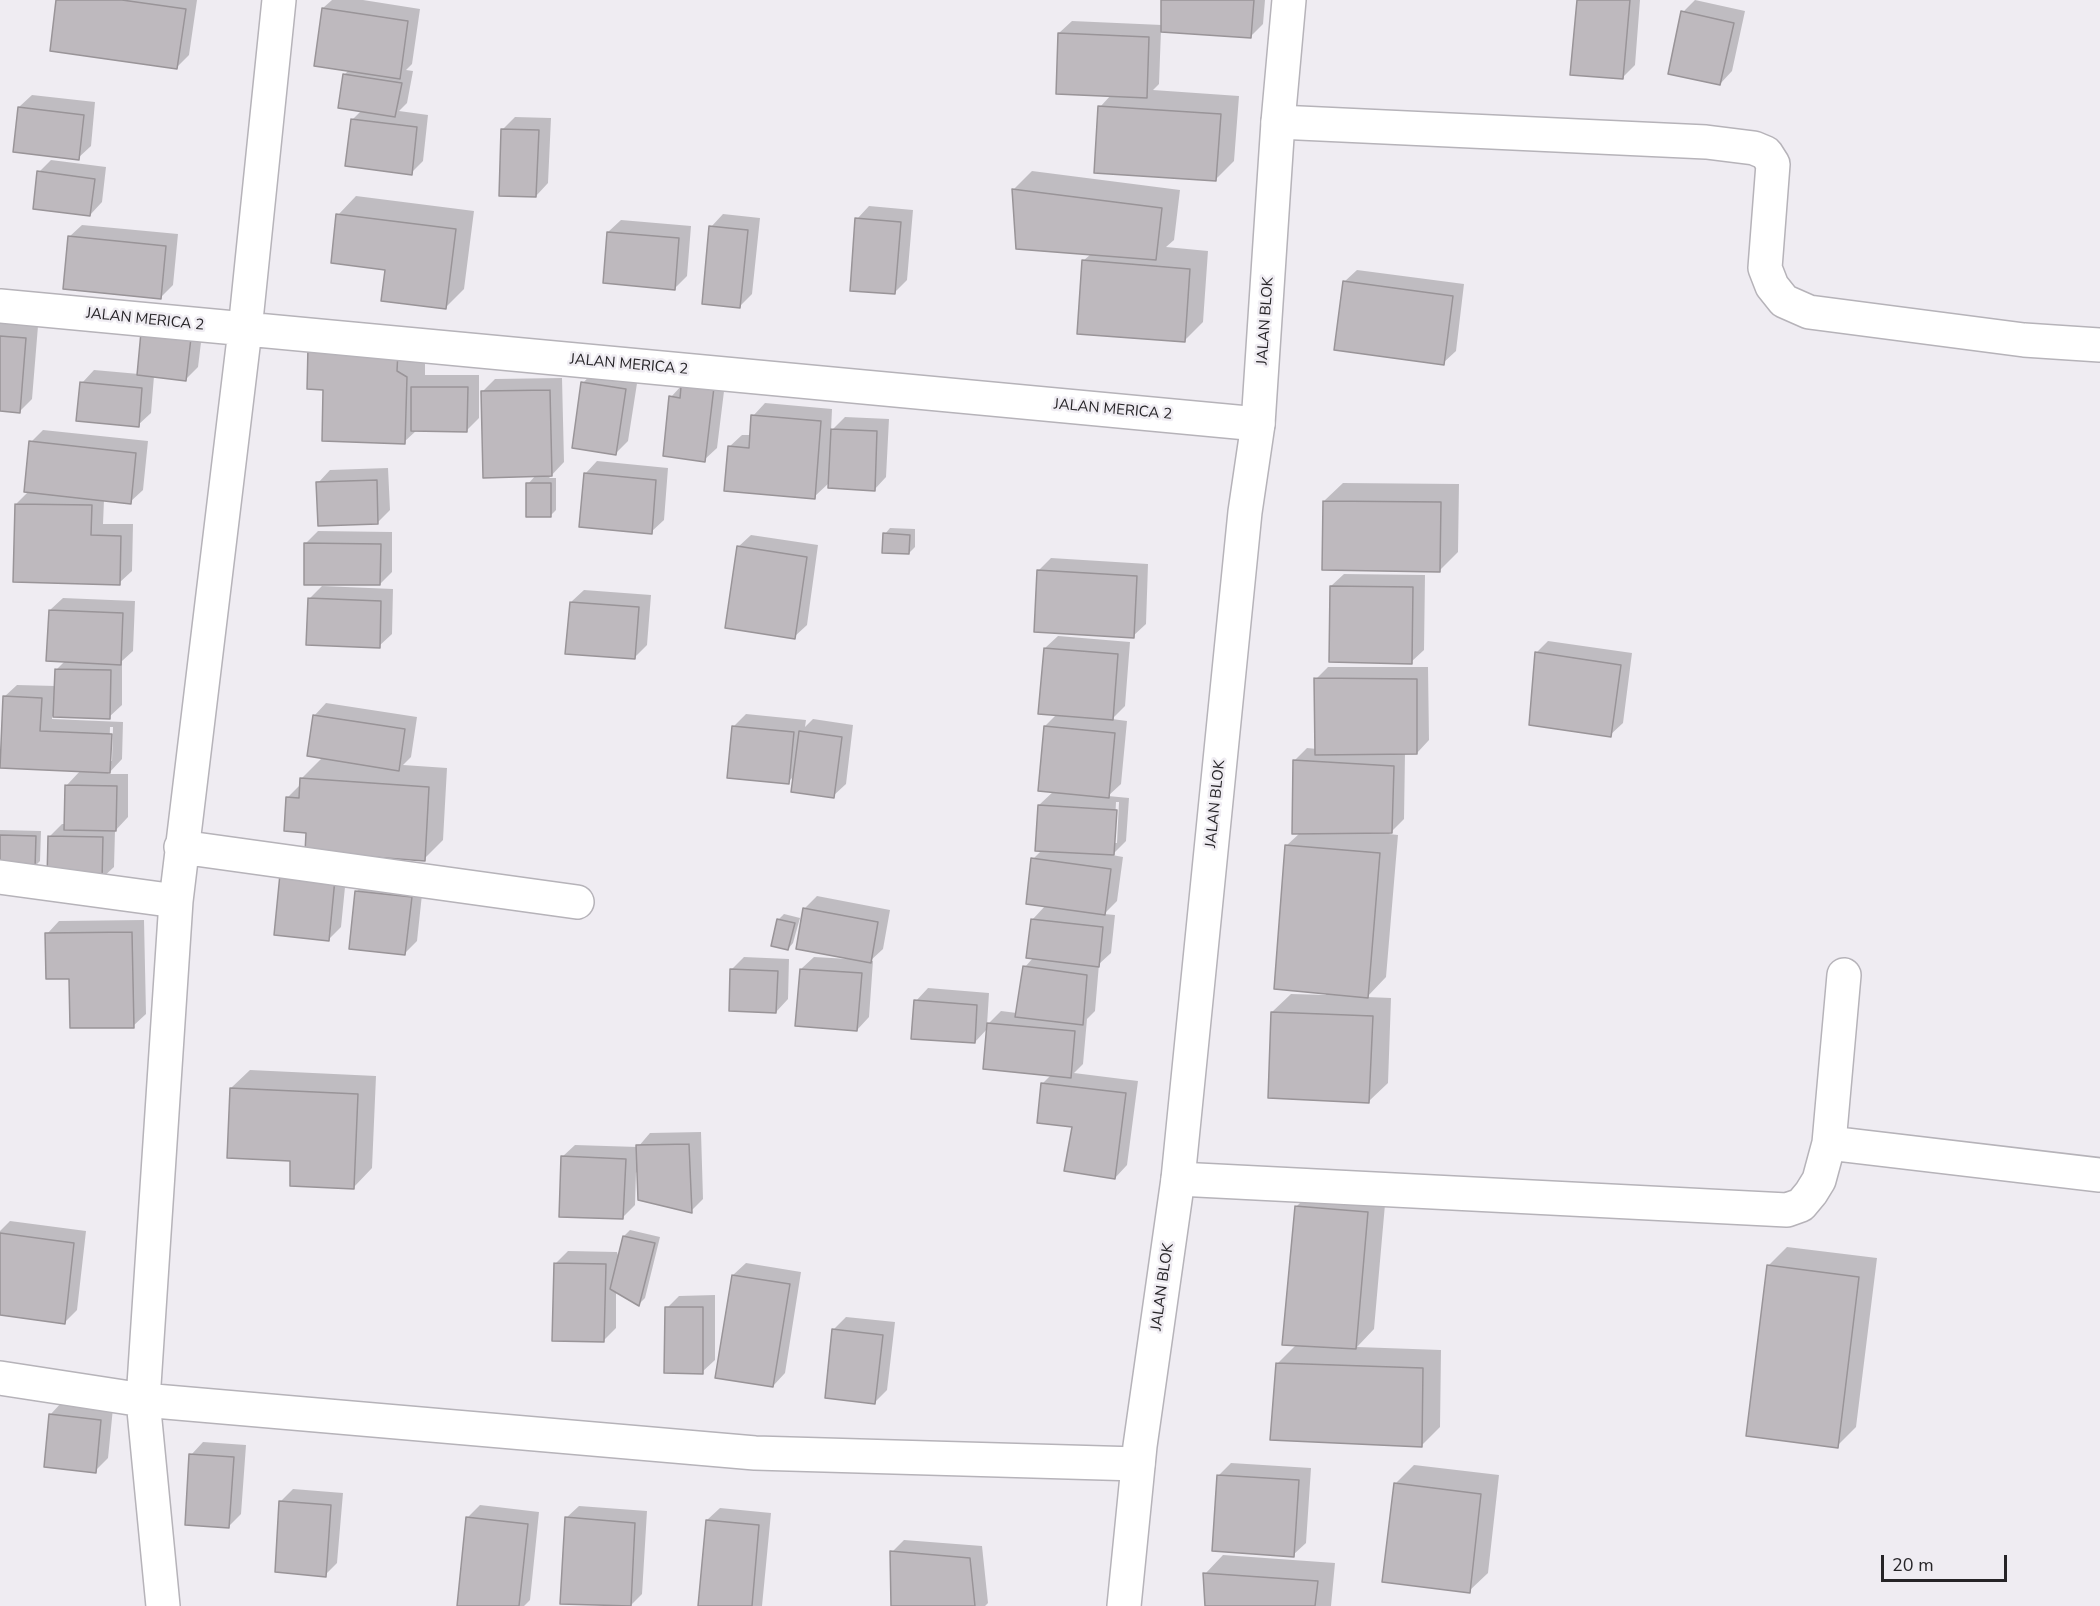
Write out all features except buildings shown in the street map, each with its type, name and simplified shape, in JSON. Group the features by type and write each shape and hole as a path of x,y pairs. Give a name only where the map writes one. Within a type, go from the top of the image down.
{"street":[{"path":"164,1606 143,1400 176,901 245,330 279,0"},
{"name":"JALAN BLOK","path":"1124,1606 1138,1464 1178,1179 1245,512 1258,424 1278,122 1289,0"},
{"path":"1278,122 1706,142 1754,148 1766,153 1773,164 1765,268 1772,285 1784,301 1809,312 2024,340 2100,345"},
{"name":"JALAN MERICA 2","path":"0,306 1258,424"},
{"path":"181,847 577,902"},
{"path":"0,877 176,901"},
{"path":"1178,1179 1787,1210 1801,1205 1811,1193 1818,1180 1829,1143 1844,975"},
{"path":"1829,1143 2100,1175"},
{"path":"0,1378 143,1400 755,1453 1138,1464"}]}
